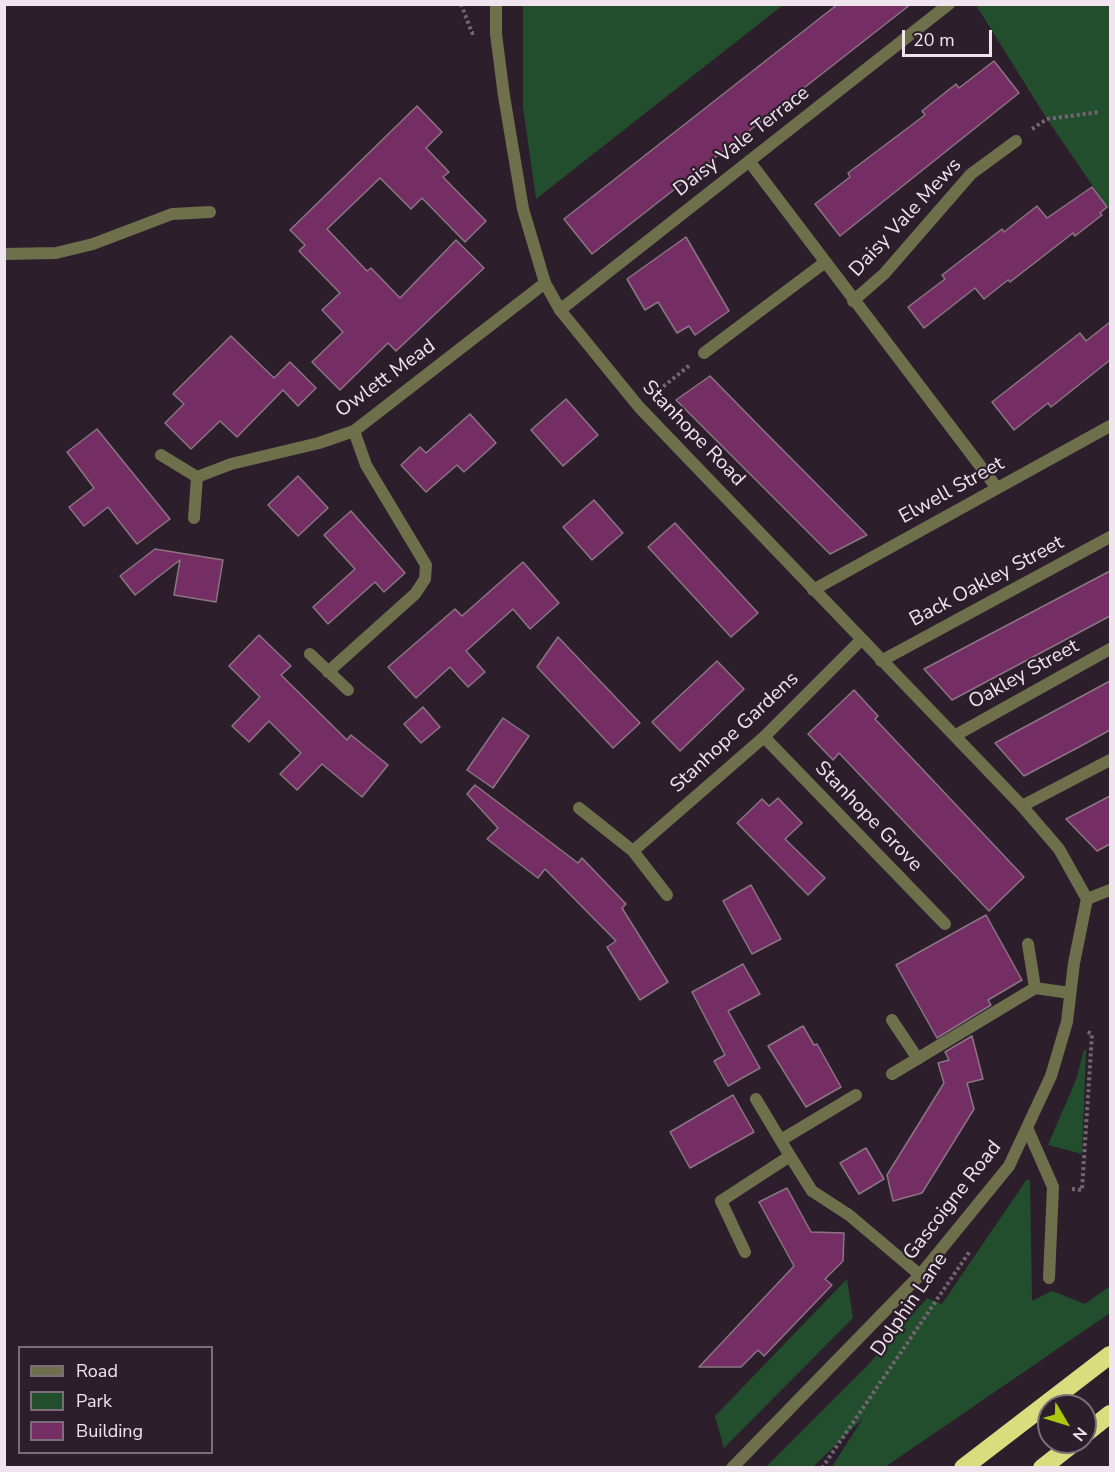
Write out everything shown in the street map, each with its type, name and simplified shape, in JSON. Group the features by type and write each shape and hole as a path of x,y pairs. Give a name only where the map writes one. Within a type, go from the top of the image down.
{"highway":[{"path":"963,1467 1110,1355"},
{"path":"1097,1424 1110,1414"},
{"path":"1042,1467 1059,1454"}],"street":[{"name":"Stanhope Road","path":"496,4 496,34 504,96 523,209 545,284 560,310 639,407 1022,806"},
{"name":"Daisy Vale Terrace","path":"560,310 949,4"},
{"name":"Daisy Vale Mews","path":"854,301 884,274 971,174 1016,141"},
{"path":"749,161 824,263 997,488"},
{"path":"4,254 56,253 93,244 172,214 210,212"},
{"path":"704,353 824,263"},
{"name":"Owlett Mead","path":"196,477 231,464 319,443 354,431 545,284"},
{"name":"Elwell Street","path":"813,590 1110,426"},
{"path":"328,672 415,594 424,579 426,565 366,465 354,431"},
{"path":"161,455 196,477 194,518"},
{"name":"Back Oakley Street","path":"881,661 1110,537"},
{"name":"Stanhope Gardens","path":"633,851 764,737 861,640"},
{"name":"Oakley Street","path":"956,735 1110,650"},
{"path":"310,654 348,690"},
{"name":"Stanhope Grove","path":"764,737 945,924"},
{"path":"1110,760 1022,806 1059,849 1087,899 1110,890"},
{"path":"579,808 633,851 666,895"},
{"name":"Gascoigne Road","path":"732,1467 920,1275 1009,1166 1028,1130 1051,1076 1067,1022 1087,899"},
{"path":"1028,944 1035,988"},
{"path":"892,1074 1035,988 1070,993"},
{"path":"892,1020 918,1059"},
{"path":"781,1140 856,1095"},
{"path":"756,1099 812,1191 849,1215 920,1275"},
{"path":"1028,1130 1053,1187 1049,1278"},
{"path":"746,1252 721,1201 790,1156"}],"path":[{"path":"1016,141 1047,119 1100,112"},
{"path":"639,407 704,353"},
{"path":"1053,1187 1082,1190 1092,1034 1067,1022"},
{"name":"Dolphin Lane","path":"822,1467 971,1250"}],"green space":[{"path":"523,4 783,5 536,199 523,107"},
{"path":"976,5 1110,5 1110,211 1047,119"},
{"path":"1084,1050 1086,1050 1082,1154 1048,1145 1076,1080"},
{"path":"1027,1179 1030,1181 1032,1301 1052,1291 1085,1304 1110,1286 1110,1313 885,1467 832,1467 863,1418 813,1467 766,1467 866,1367 927,1298 942,1304"},
{"path":"847,1279 853,1318 724,1448 715,1416"}],"building":[{"path":"838,4 911,4 592,254 564,219"},
{"path":"994,61 1019,93 840,236 815,204 850,177 848,173 925,115 922,111 956,84 959,88"},
{"path":"417,106 442,132 426,148 449,172 443,177 486,221 465,242 422,198 411,209 380,178 327,229 367,271 371,268 400,298 456,240 484,268 396,351 388,343 340,390 312,362 343,332 322,310 340,293 299,251 305,245 290,230"},
{"path":"1092,187 1107,207 1100,213 1102,215 1075,236 1073,233 1010,282 1008,280 984,299 975,288 924,328 908,307 945,279 942,275 1002,229 1004,232 1037,206 1047,218"},
{"path":"686,237 729,311 695,335 689,326 677,333 658,302 645,310 627,279"},
{"path":"1110,322 1110,360 1051,407 1048,403 1014,430 992,402 1080,333 1086,341"},
{"path":"231,336 274,378 290,362 316,388 298,406 283,390 237,437 220,421 191,449 165,423 184,404 173,394"},
{"path":"710,376 867,535 830,554 676,400"},
{"path":"566,399 598,435 563,466 531,430"},
{"path":"470,414 496,443 464,472 457,465 426,492 401,465 420,447 426,453"},
{"path":"97,429 170,519 137,544 108,507 84,526 69,507 94,488 67,452"},
{"path":"298,476 328,508 298,536 268,505"},
{"path":"594,500 623,533 592,560 563,527"},
{"path":"351,511 405,573 384,592 375,582 328,624 313,607 355,569 324,535"},
{"path":"675,523 758,613 731,637 648,547"},
{"path":"155,549 223,560 216,602 174,595 180,560 135,595 120,576"},
{"path":"523,562 559,603 530,629 513,609 466,651 485,672 468,687 450,667 416,698 388,667 455,609 462,616"},
{"path":"1110,571 1110,616 952,700 924,669"},
{"path":"259,635 291,666 281,675 347,740 351,735 388,765 362,797 322,764 297,790 280,774 301,753 269,721 249,742 232,726 260,697 229,666"},
{"path":"558,637 640,723 613,748 537,667"},
{"path":"717,661 744,689 680,751 652,722"},
{"path":"1110,681 1110,730 1079,747 1024,776 995,743"},
{"path":"854,690 878,716 875,719 1024,877 989,911 839,753 833,760 808,734"},
{"path":"423,707 440,727 421,743 404,724"},
{"path":"503,718 529,736 493,788 467,770"},
{"path":"475,785 578,863 582,858 626,904 622,908 668,982 640,1000 607,947 616,941 545,869 538,878 487,839 498,828 467,794"},
{"path":"1110,796 1110,844 1097,851 1066,819"},
{"path":"778,798 802,823 785,839 825,878 808,895 737,823 762,799 769,806"},
{"path":"751,885 781,939 752,954 723,901"},
{"path":"986,915 1022,980 988,1000 991,1005 937,1038 896,965"},
{"path":"743,964 760,994 728,1011 760,1068 728,1086 714,1061 725,1055 692,992"},
{"path":"803,1026 814,1045 817,1044 841,1087 806,1107 768,1046"},
{"path":"972,1036 983,1079 967,1083 974,1109 922,1193 893,1201 887,1175 944,1083 938,1063 949,1060 945,1052"},
{"path":"733,1095 754,1132 690,1168 670,1132"},
{"path":"866,1148 884,1179 859,1194 840,1163"},
{"path":"787,1188 811,1232 844,1233 843,1261 825,1279 832,1285 764,1356 758,1350 741,1367 699,1367 794,1266 759,1202"}]}
